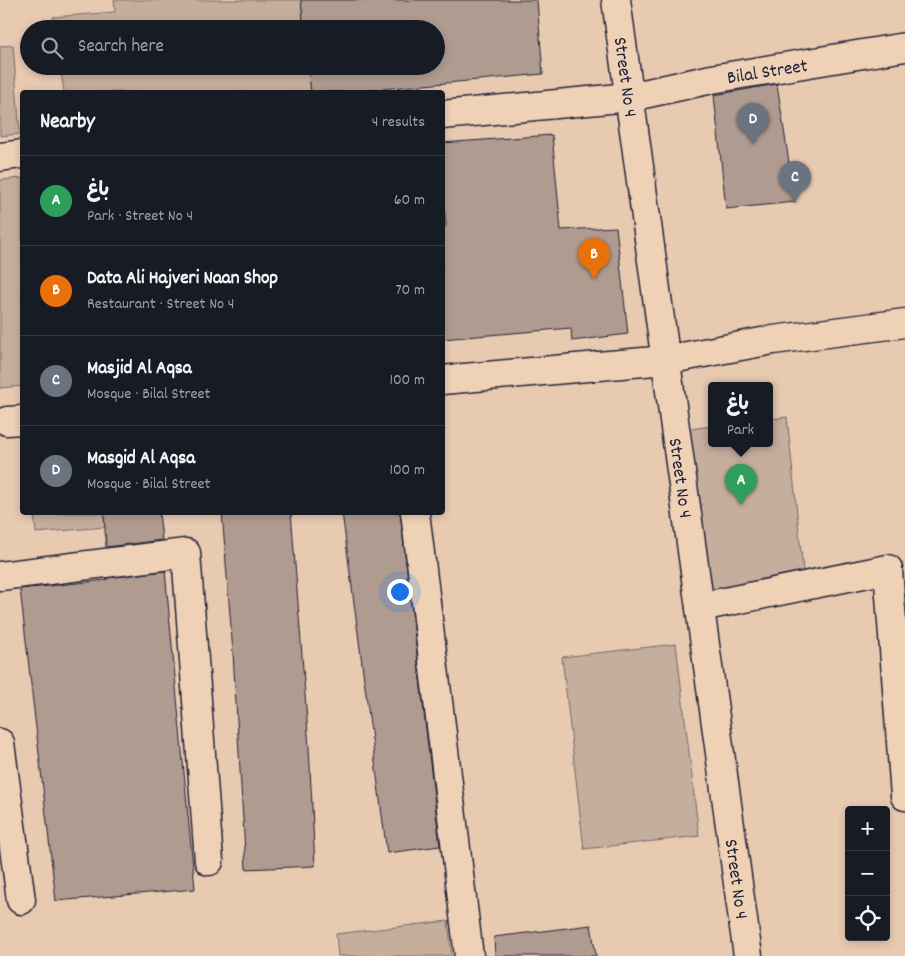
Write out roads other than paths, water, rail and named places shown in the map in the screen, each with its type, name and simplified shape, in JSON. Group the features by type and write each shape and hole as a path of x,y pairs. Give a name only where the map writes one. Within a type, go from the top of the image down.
{"street":[{"name":"Street No 4","path":"616,0 748,956"},
{"name":"Bilal Street","path":"445,115 630,97 712,79 905,47"},
{"path":"0,156 20,154"},
{"path":"445,380 666,360 773,340 905,323"},
{"path":"415,515 468,956"},
{"path":"0,576 186,553 209,861"},
{"path":"700,607 896,568"},
{"path":"804,580 896,568"},
{"path":"896,568 905,796"},
{"path":"0,743 21,900"}],"place":[{"name":"Masgid Al Aqsa","path":"753,144"},
{"name":"Masjid Al Aqsa","path":"795,202"},
{"name":"Data Ali Hajveri Naan Shop","path":"594,279"},
{"name":"باغ","path":"741,505"}]}
